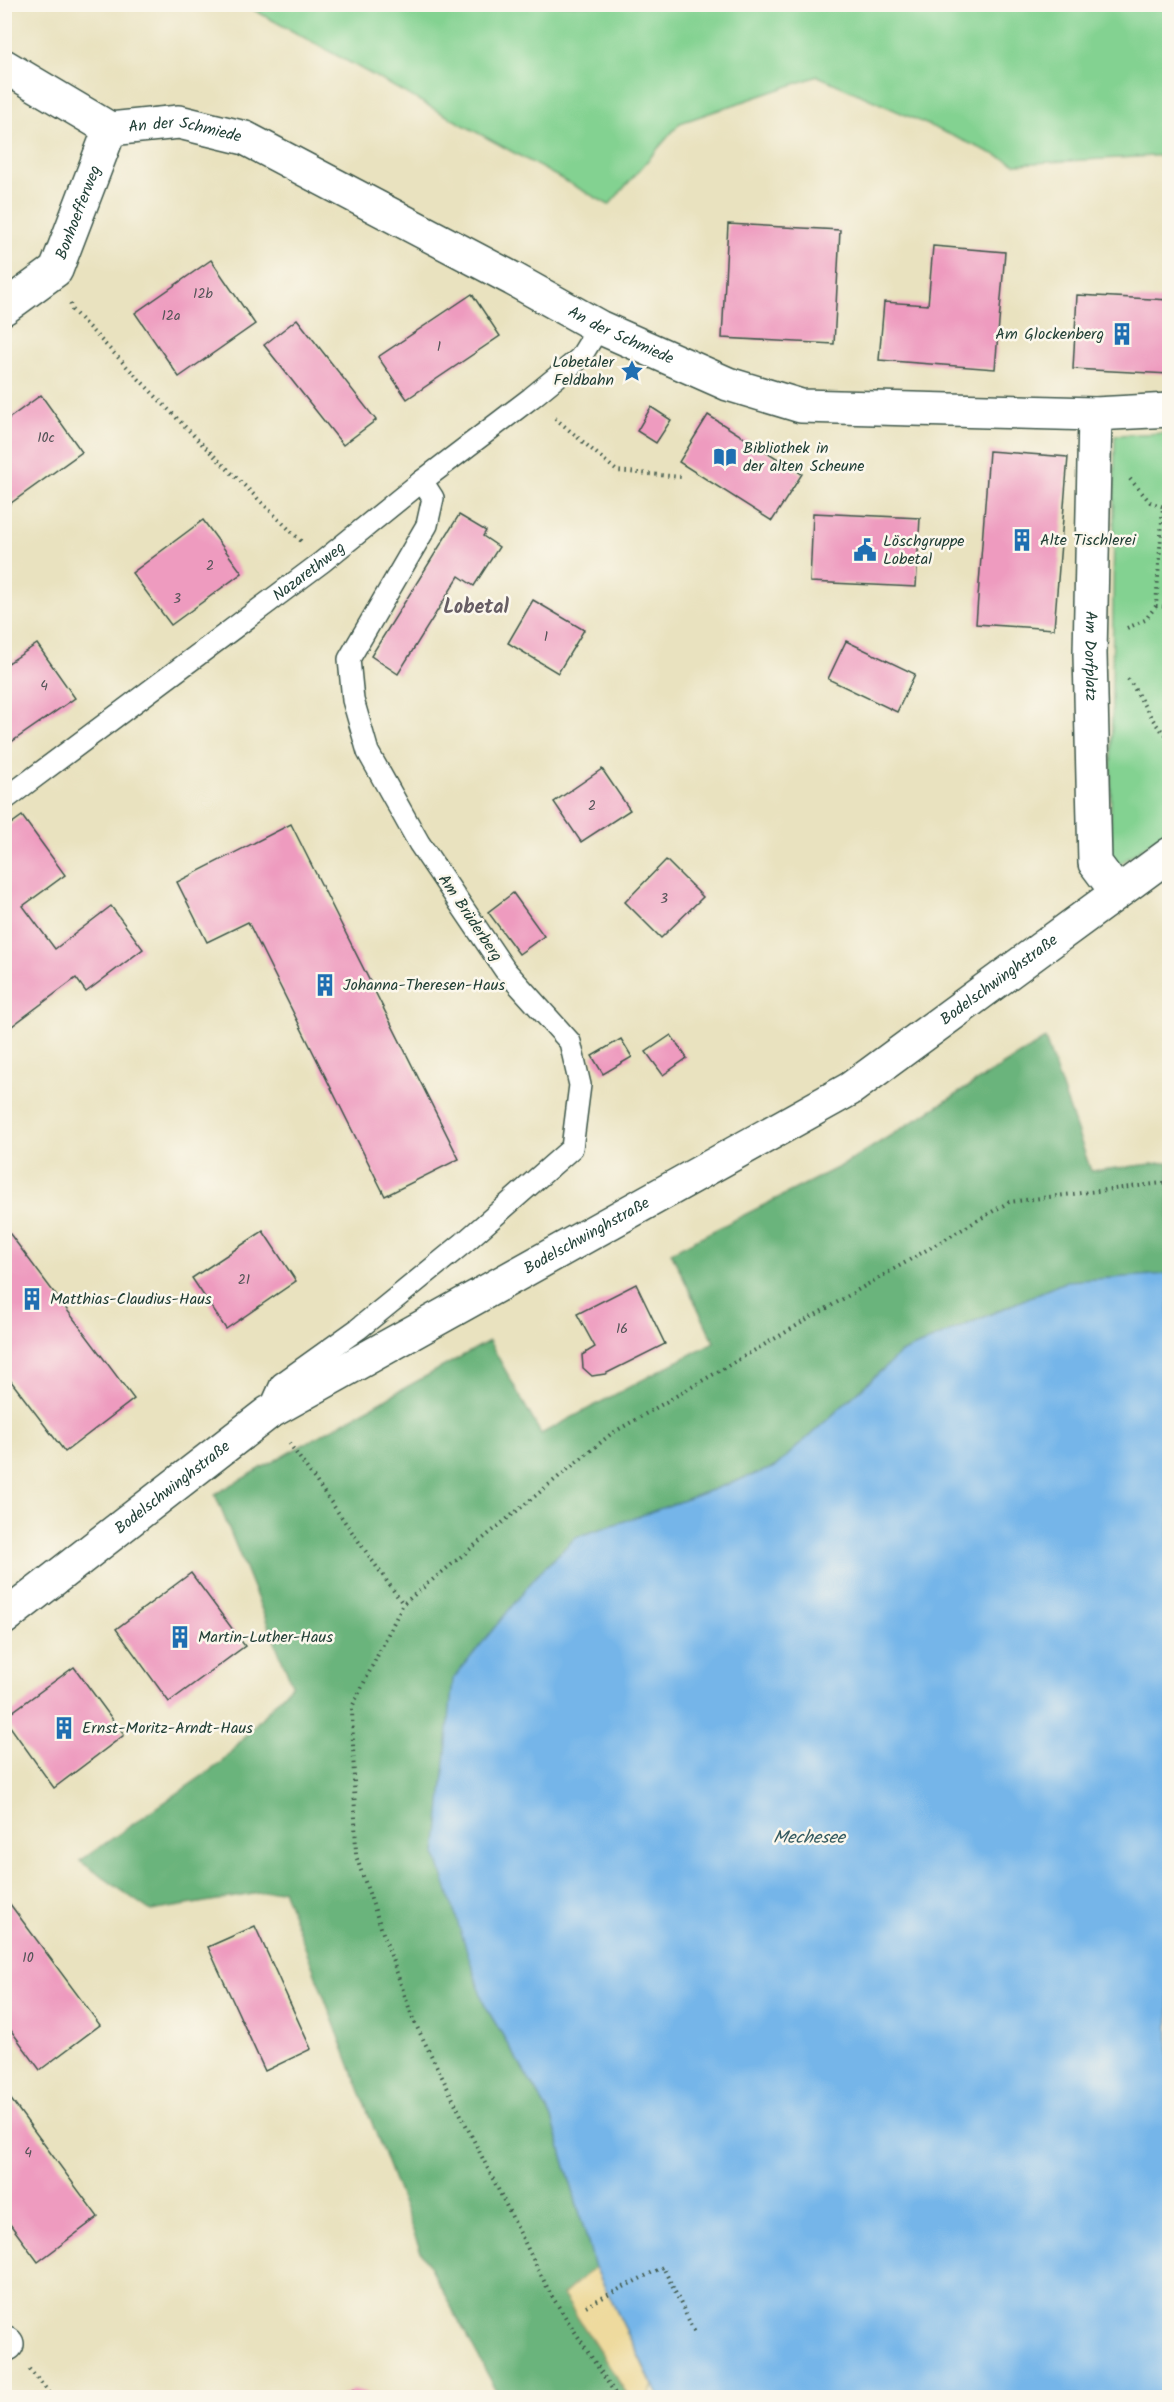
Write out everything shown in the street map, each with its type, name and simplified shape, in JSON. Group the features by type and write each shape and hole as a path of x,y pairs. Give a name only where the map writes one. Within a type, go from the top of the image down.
{"street":[{"path":"4,66 110,129"},
{"name":"An der Schmiede","path":"110,129 179,122 245,138 513,279 599,327 728,384 801,405 1095,414 1170,410"},
{"name":"Bonhoefferweg","path":"4,308 56,270 110,129"},
{"name":"Am Dorfplatz","path":"1095,414 1090,630 1095,863 1116,891"},
{"name":"Bodelschwinghstraße","path":"4,1618 268,1413 850,1089 1116,891 1170,854"}],"lane":[{"name":"Nazarethweg","path":"4,800 322,562 422,481 531,398 580,358 599,327"},
{"name":"Am Brüderberg","path":"268,1413 281,1384 358,1329 466,1241 572,1148 580,1085 570,1042 505,970 419,843 368,752 353,700 349,659 427,525 433,498 422,481"}],"path":[{"path":"56,270 72,310 199,441 322,562"},
{"path":"531,398 617,471 681,477"},
{"path":"1133,482 1150,502 1170,509"},
{"path":"1090,630 1125,628 1145,620 1156,606 1163,506"},
{"path":"1156,606 1170,607"},
{"path":"1090,665 1108,666 1124,673 1142,697 1150,716 1162,733 1170,737"},
{"path":"618,2397 551,2295 413,2019 356,1856 352,1707 403,1604 611,1434 1009,1202 1170,1182"},
{"path":"268,1413 403,1604"},
{"path":"586,2306 663,2267 696,2335"}],"green space":[{"path":"253,5 1169,5 1169,155 1016,164 818,76 680,123 609,205 254,10"},
{"path":"1169,433 1169,829 1110,871 1115,435"},
{"path":"1045,1039 1091,1171 1169,1162 1169,1274 1067,1281 901,1353 775,1467 576,1537 484,2004 552,2118 595,2267 563,2295 629,2397 500,2397 420,2249 283,1889 151,1911 80,1861 221,1763 292,1684 215,1494 489,1341 541,1434 714,1342 671,1252 845,1164"}],"sand":[{"path":"595,2267 653,2386 648,2397 629,2397 563,2295"}],"water":[{"name":"Mechesee","path":"1169,1274 1169,2397 659,2397 595,2267 552,2118 484,2004 436,1855 453,1679 537,1575 576,1537 775,1467 901,1353 1067,1281"}],"building":[{"path":"728,224 840,230 834,344 722,338"},
{"path":"933,246 1005,252 995,369 879,360 884,302 928,305"},
{"path":"211,260 255,324 179,377 135,313"},
{"path":"472,294 500,336 407,399 378,357"},
{"name":"Am Glockenberg","path":"1077,295 1170,300 1170,374 1073,369"},
{"path":"297,319 376,420 343,445 264,345"},
{"path":"41,395 82,452 4,508 4,422"},
{"path":"651,407 671,420 656,443 637,431"},
{"path":"708,415 802,474 772,521 679,462"},
{"name":"Alte Tischlerei","path":"989,451 1068,457 1054,629 976,624"},
{"path":"813,513 920,518 916,587 810,582"},
{"path":"459,515 486,531 483,536 499,547 474,586 459,576 398,674 371,656"},
{"path":"203,520 242,573 171,625 132,573"},
{"path":"533,600 584,630 558,673 508,643"},
{"path":"846,641 915,674 897,712 828,679"},
{"path":"37,644 75,698 4,747 4,666"},
{"path":"602,769 630,810 581,842 554,802"},
{"path":"22,816 65,875 23,906 55,949 111,906 143,949 86,992 76,978 4,1032 4,829"},
{"name":"Johanna-Theresen-Haus","path":"291,824 459,1159 385,1196 248,922 207,942 177,882"},
{"path":"666,860 703,897 661,938 625,902"},
{"path":"513,893 544,936 519,954 488,912"},
{"path":"671,1035 687,1058 663,1075 646,1052"},
{"path":"621,1039 632,1057 603,1074 592,1056"},
{"name":"Matthias-Claudius-Haus","path":"4,1226 134,1399 65,1452 4,1372"},
{"path":"263,1231 296,1281 226,1329 192,1278"},
{"path":"636,1284 665,1344 605,1374 592,1376 583,1368 582,1355 595,1347 577,1314"},
{"name":"Martin-Luther-Haus","path":"191,1573 245,1646 169,1702 116,1629"},
{"name":"Ernst-Moritz-Arndt-Haus","path":"74,1667 124,1735 54,1788 4,1718"},
{"path":"4,1896 100,2025 40,2070 4,2021"},
{"path":"255,1926 311,2049 265,2071 208,1947"},
{"path":"4,2090 98,2217 38,2262 4,2216"},
{"path":"353,2390 381,2397 381,2398 337,2398"}],"place":[{"name":"Am Glockenberg","path":"1122,334"},
{"name":"Lobetaler Feldbahn","path":"632,371"},
{"name":"Bibliothek in der alten Scheune","path":"725,457"},
{"name":"Alte Tischlerei","path":"1022,540"},
{"name":"Löschgruppe Lobetal","path":"865,550"},
{"name":"Johanna-Theresen-Haus","path":"325,985"},
{"name":"Matthias-Claudius-Haus","path":"32,1299"},
{"name":"Martin-Luther-Haus","path":"180,1637"},
{"name":"Ernst-Moritz-Arndt-Haus","path":"64,1728"}],"district":[{"name":"Lobetal","path":"476,608"}]}
